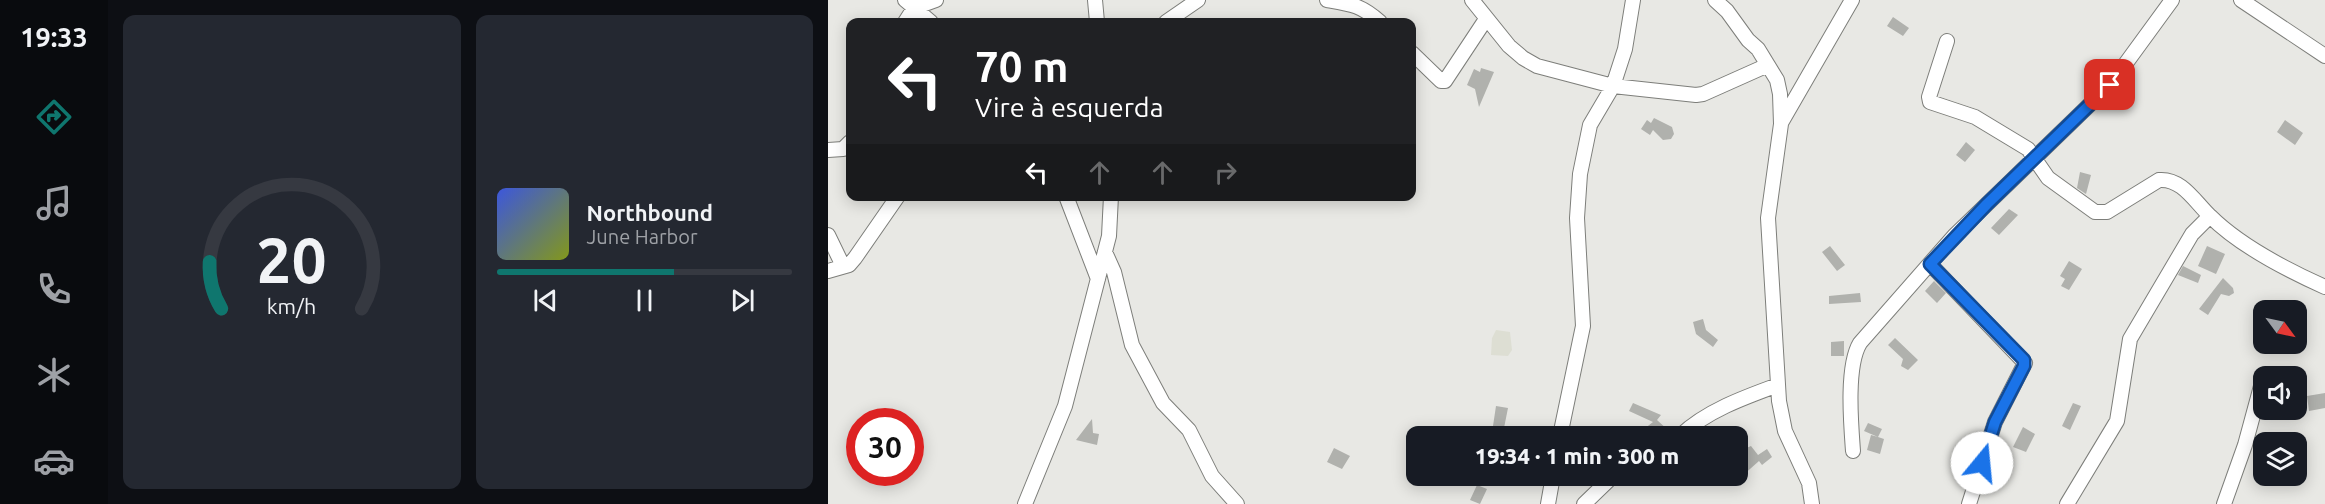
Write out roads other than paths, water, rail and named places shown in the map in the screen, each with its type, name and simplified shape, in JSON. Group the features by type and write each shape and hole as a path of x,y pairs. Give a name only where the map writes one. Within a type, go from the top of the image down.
{"street":[{"path":"909,4 936,0"},
{"path":"1095,0 1097,18"},
{"path":"1172,18 1198,0"},
{"path":"1327,0 1355,4 1375,18"},
{"path":"1472,0 1509,46 1523,58 1537,66 1613,86 1696,95 1768,65"},
{"path":"1562,426 1582,326 1577,218 1580,174 1590,125 1613,86 1625,49 1633,0"},
{"path":"1715,0 1737,22 1768,65 1777,80 1780,94 1781,124 1768,218 1778,385 1785,431 1809,483 1812,504"},
{"path":"1781,124 1852,0"},
{"path":"1853,451 1851,413 1853,357 1856,349 1930,264 1987,204 2110,85 2172,0"},
{"path":"2241,0 2324,54"},
{"path":"909,4 926,18"},
{"path":"1416,57 1441,81 1445,81 1486,19"},
{"path":"1947,41 1929,97 1930,102 1975,117 2028,150 2048,178 2094,212 2107,212 2159,180 2167,179 2188,193 2224,229 2277,263 2325,287"},
{"path":"828,150 843,149 846,146"},
{"path":"828,271 849,264 855,258 895,201"},
{"path":"1068,201 1098,279"},
{"path":"1025,504 1065,406 1109,236 1111,201"},
{"path":"2067,504 2117,422 2128,349 2136,326 2192,234 2210,216"},
{"path":"828,235 843,266"},
{"path":"1105,252 1113,272 1132,345 1163,403 1189,430 1212,477 1232,502"},
{"path":"1930,264 2025,363 1995,422 1969,504"},
{"path":"1692,426 1720,410 1778,385"},
{"path":"2224,504 2253,416"},
{"path":"1548,504 1551,486"},
{"path":"1584,504 1603,486"}]}
